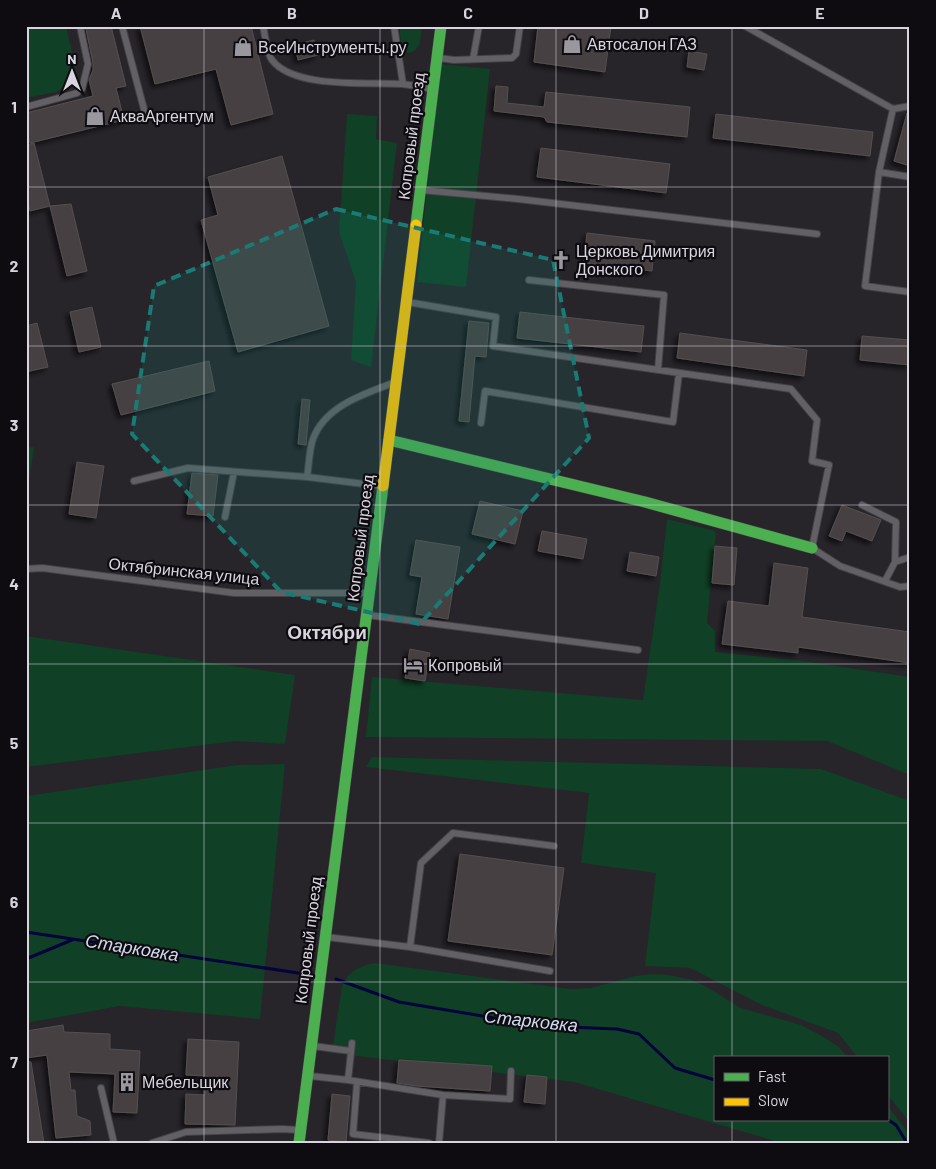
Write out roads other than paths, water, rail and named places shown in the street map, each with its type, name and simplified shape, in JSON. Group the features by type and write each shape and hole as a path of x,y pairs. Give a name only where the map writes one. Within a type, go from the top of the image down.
{"main road":[{"name":"Копровый проезд","path":"299,1143 441,26"},
{"path":"388,440 645,502 812,548"}],"lane":[{"path":"26,107 77,93 82,89 88,64 80,26"},
{"path":"122,26 145,113"},
{"path":"263,26 271,59 291,74 311,79 338,82 403,84 433,89"},
{"path":"394,26 403,84"},
{"path":"473,59 479,26"},
{"path":"437,58 454,60 512,58 516,54 520,26"},
{"path":"745,26 893,109 910,106"},
{"path":"893,109 879,172 865,286 910,292"},
{"path":"879,172 910,177"},
{"path":"420,190 527,200 817,234"},
{"path":"529,280 664,295 658,370"},
{"path":"406,302 496,317 493,346 791,389 817,420 812,461 829,465 812,548 840,566 900,587 910,586"},
{"path":"481,424 484,391 673,422 679,373"},
{"path":"307,477 314,439 323,423 355,397 396,381"},
{"path":"134,482 188,468 307,477 383,486"},
{"path":"225,518 234,472"},
{"path":"862,504 896,522 895,562 885,581"},
{"path":"895,562 910,557"},
{"name":"Октябринская улица","path":"26,568 42,568 234,593 369,593"},
{"path":"366,615 638,650"},
{"path":"410,947 421,863 454,833 554,846"},
{"path":"325,937 410,947 550,971"},
{"path":"348,1080 352,1043"},
{"path":"311,1045 351,1051"},
{"path":"307,1076 348,1080 443,1095 510,1099 511,1071"},
{"path":"358,1082 353,1134 429,1143"},
{"path":"101,1088 114,1143"},
{"path":"439,1143 443,1095"},
{"path":"152,1143 186,1132 300,1130"}],"waterway":[{"name":"Старковка","path":"26,932 298,973"},
{"path":"26,959 72,940"},
{"name":"Старковка","path":"336,979 399,1002 542,1026 617,1029 639,1034 675,1068 714,1080"},
{"name":"Старковка","path":"888,1120 896,1125 907,1143"}],"place":[{"name":"Автосалон ГАЗ","path":"572,44"},
{"name":"ВсеИнструменты.ру","path":"243,47"},
{"name":"АкваАргентум","path":"95,116"},
{"name":"Церковь Димитрия Донского","path":"561,260"},
{"name":"Копровый","path":"413,665"},
{"name":"Мебельщик","path":"127,1082"}],"district":[{"name":"Октябри","path":"327,632"}]}
